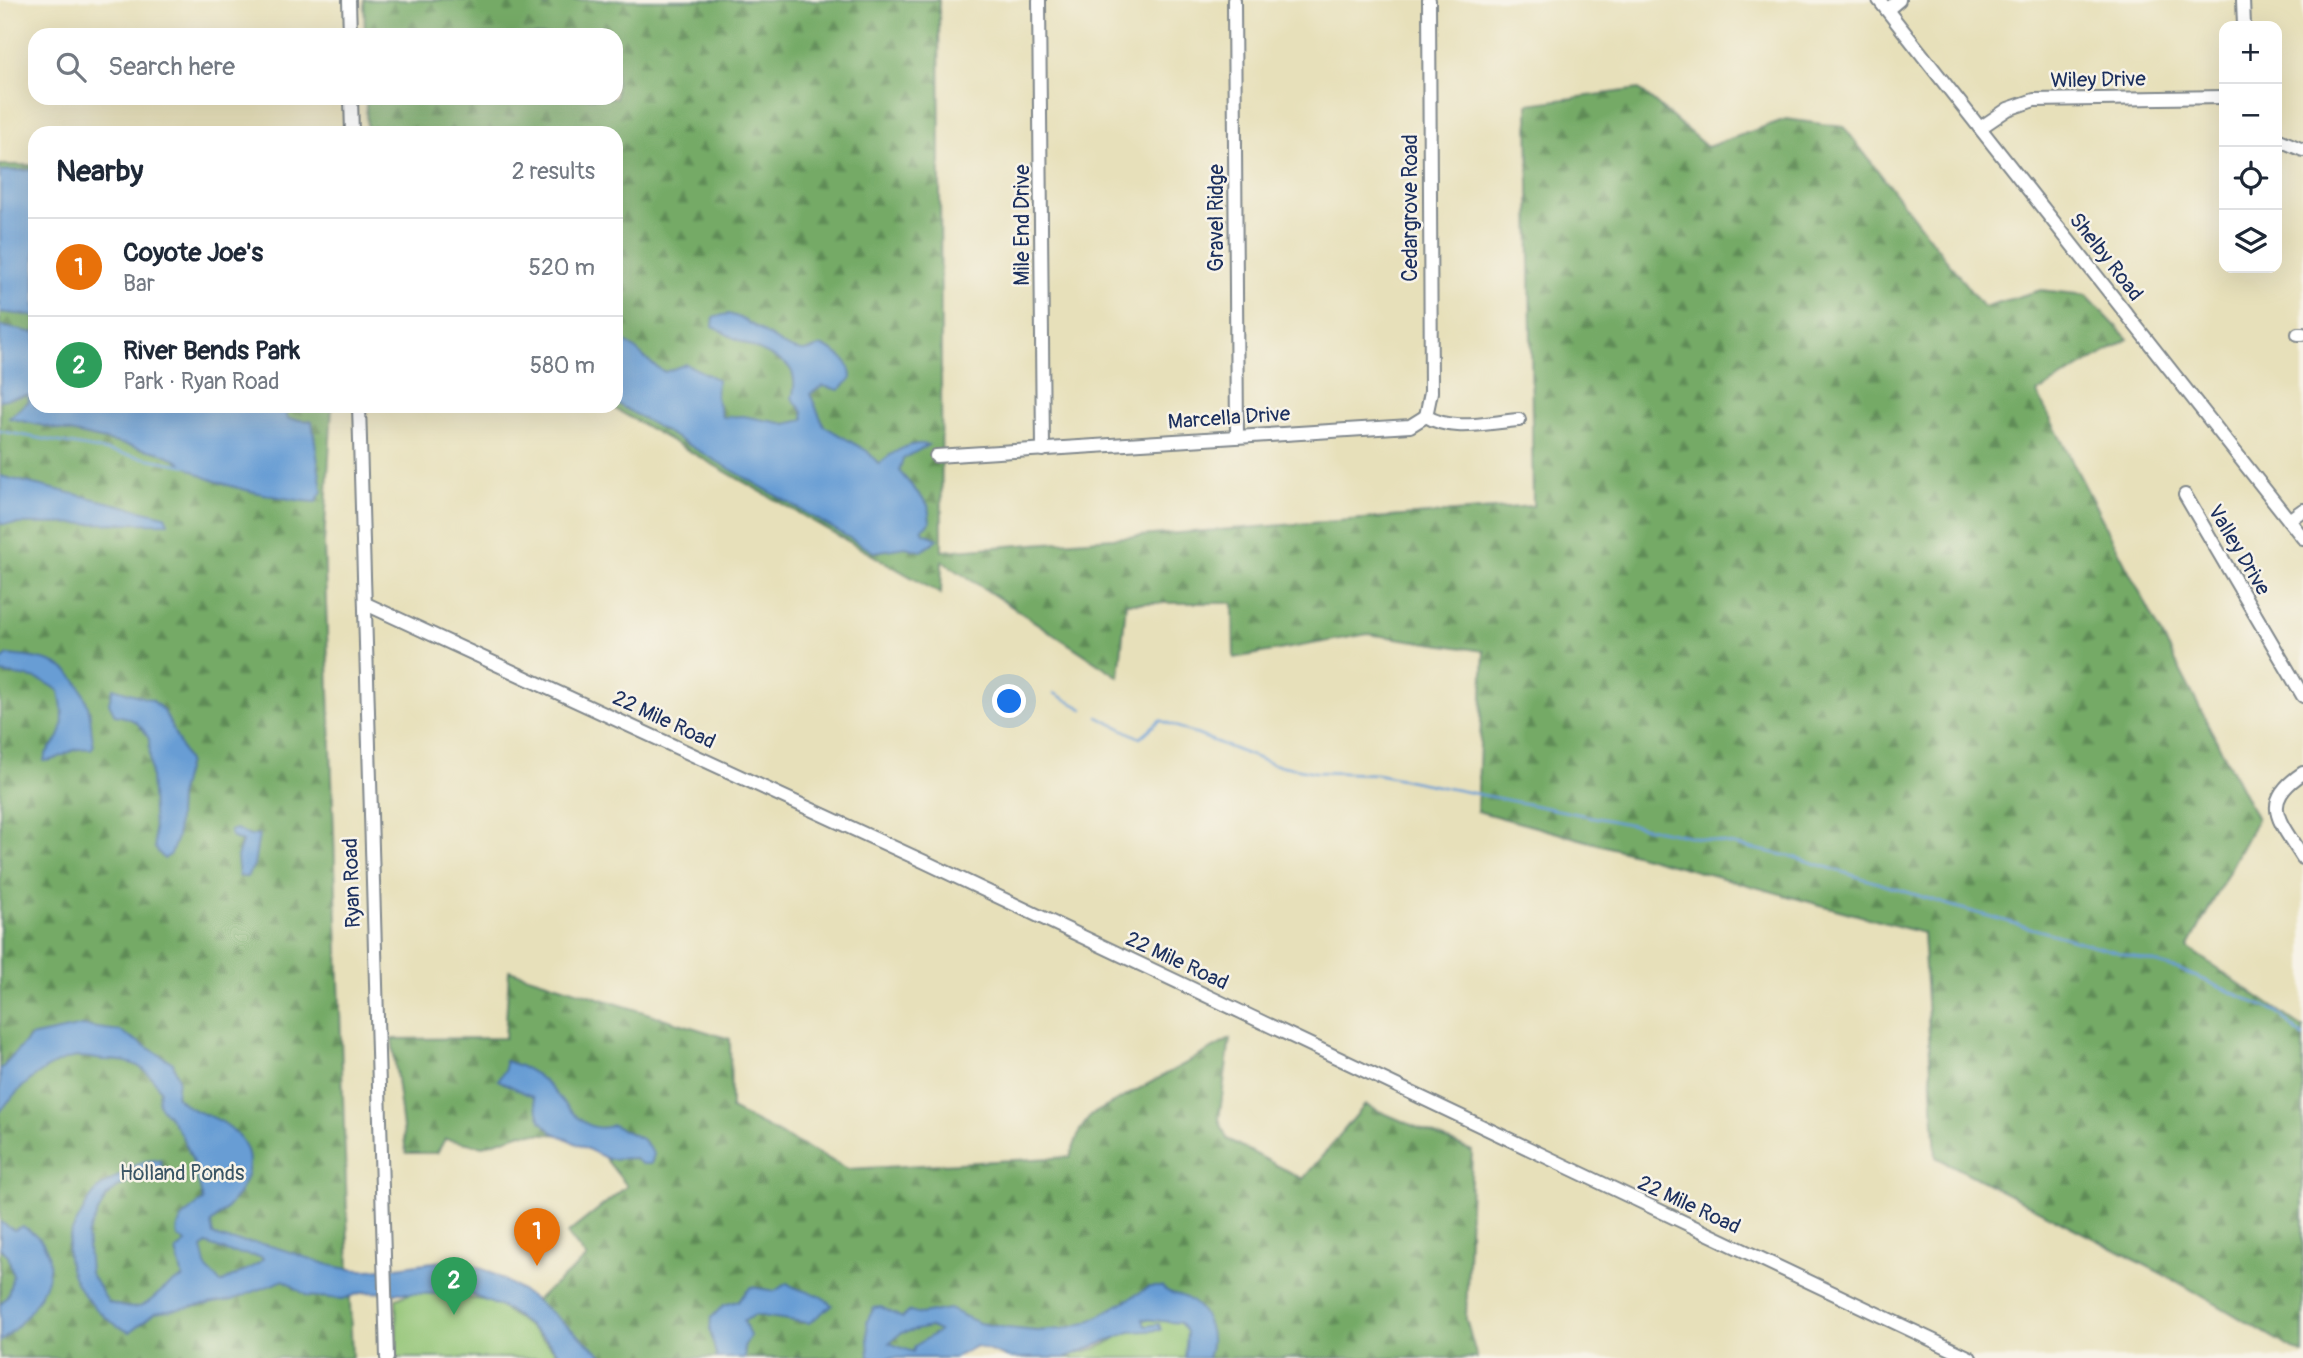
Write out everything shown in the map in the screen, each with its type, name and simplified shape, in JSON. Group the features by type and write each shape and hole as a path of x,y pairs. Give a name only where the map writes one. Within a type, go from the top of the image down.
{"street":[{"path":"349,0 350,28"},
{"name":"Mile End Drive","path":"1039,0 1043,450"},
{"name":"Gravel Ridge","path":"1234,0 1237,436"},
{"name":"Cedargrove Road","path":"1426,416 1431,392 1429,0"},
{"path":"1883,5 1899,0"},
{"path":"2243,0 2244,21"},
{"name":"Shelby Road","path":"1883,5 2303,538"},
{"name":"Wiley Drive","path":"1980,128 2008,109 2034,100 2219,97"},
{"path":"351,105 352,126"},
{"path":"2282,141 2303,150"},
{"name":"Ryan Road","path":"359,413 387,1358"},
{"path":"1426,416 1436,422 1456,426 1519,419"},
{"name":"Marcella Drive","path":"936,456 1410,426 1426,416"},
{"name":"Valley Drive","path":"2185,495 2303,696"},
{"path":"2289,520 2303,510"},
{"name":"22 Mile Road","path":"366,604 925,862 1970,1358"},
{"path":"2303,773 2280,791 2275,805 2278,817 2303,858"}],"green space":[{"path":"364,0 538,0 546,7 553,0 939,0 942,551 1533,506 1528,104 1639,89 1707,147 1786,119 1844,127 1983,307 2041,290 2086,295 2128,339 2037,393 2257,819 2188,948 2303,1028 2303,1355 2176,1281 1936,1157 1923,933 1477,811 1484,651 1368,634 1234,658 1233,603 1126,603 1119,677 942,561 941,594 622,413 623,126 367,126 366,105 623,105 623,28 365,28"},
{"name":"Holland Ponds","path":"0,165 28,165 28,413 332,413 324,544 352,1358 0,1358"},
{"path":"509,970 730,1039 731,1109 848,1169 1070,1157 1080,1130 1091,1115 1230,1039 1219,1119 1227,1139 1303,1179 1365,1105 1472,1151 1466,1319 1477,1358 1189,1358 1192,1350 1186,1320 1158,1308 1050,1354 1010,1336 923,1358 585,1358 525,1309 587,1258 567,1234 627,1186 587,1136 522,1133 483,1146 445,1139 437,1153 406,1153 392,1039 505,1038"},
{"path":"420,1290 493,1302 532,1329 563,1358 397,1358 396,1299"},
{"path":"1157,1308 1172,1309 1206,1358 1046,1358 1050,1354 1095,1349 1120,1336"}],"water":[{"path":"28,170 28,315 0,312 0,171"},
{"path":"728,314 738,317 792,349 805,351 823,346 843,358 849,367 851,379 839,390 823,386 810,394 824,426 867,451 879,464 908,446 928,445 903,459 899,471 928,505 930,522 922,529 924,533 938,539 922,551 905,547 874,552 623,407 624,341 665,372 686,364 717,379 716,397 722,417 743,416 786,424 804,420 803,412 792,398 794,382 788,366 713,326 714,317"},
{"path":"0,326 28,332 28,395 0,400"},
{"path":"28,402 28,413 286,413 288,419 312,421 322,491 316,502 260,493 205,477 162,453 9,418"},
{"path":"0,476 165,516 168,523 0,524"},
{"path":"8,655 48,661 68,672 76,680 89,712 94,745 91,749 77,749 44,761 59,737 62,726 59,691 38,680 0,673 0,661"},
{"path":"113,688 152,700 164,711 188,762 179,796 177,837 171,854 164,859 155,848 149,739 136,722 115,715 109,703"},
{"path":"236,829 250,836 259,834 254,865 247,877 239,876 237,857 242,842 232,837 230,831"},
{"path":"82,1026 120,1031 173,1063 178,1079 176,1096 187,1106 222,1122 237,1134 246,1147 249,1160 247,1174 234,1200 211,1223 213,1235 226,1240 263,1244 328,1265 351,1269 378,1270 437,1262 480,1268 498,1276 530,1297 606,1358 563,1358 545,1338 508,1310 472,1295 364,1292 343,1299 307,1296 284,1280 232,1300 155,1313 130,1332 118,1326 94,1306 76,1281 70,1268 68,1253 73,1230 97,1190 139,1163 160,1160 163,1172 158,1178 136,1178 106,1197 87,1235 90,1273 108,1302 123,1307 142,1306 183,1278 176,1251 186,1243 178,1237 178,1226 188,1212 203,1201 195,1168 183,1138 160,1106 160,1090 145,1070 132,1063 80,1057 57,1063 25,1085 0,1112 0,1070 30,1037","holes":["206,1244 229,1252 262,1257 263,1259 221,1283 207,1269 202,1248"]},
{"path":"505,1061 540,1077 583,1121 602,1128 613,1125 642,1139 654,1154 651,1164 642,1164 634,1158 608,1159 552,1132 541,1121 533,1097 498,1080 505,1070"},
{"path":"0,1222 14,1230 22,1226 39,1239 48,1253 49,1269 45,1286 36,1302 13,1331 0,1342 0,1305 8,1295 13,1275 8,1255 0,1248"},
{"path":"787,1283 820,1296 832,1305 809,1323 755,1315 744,1321 750,1336 744,1347 745,1358 717,1358 710,1331 711,1318 724,1305 738,1301 751,1287 775,1291"},
{"path":"1150,1287 1162,1287 1188,1299 1201,1310 1209,1325 1211,1341 1208,1358 1185,1358 1187,1332 1180,1323 1143,1319 1145,1326 1159,1324 1161,1330 1130,1332 1064,1358 1009,1358 976,1346 954,1358 869,1358 867,1321 874,1308 881,1307 902,1318 910,1311 921,1314 949,1309 979,1323 1037,1331 1086,1323","holes":["930,1327 939,1331 915,1346 913,1352 889,1343 901,1333"]}],"waterway":[{"path":"0,431 193,467"},
{"path":"1054,693 1083,709"},
{"path":"1098,717 1140,738 1160,720 1272,764 1315,772 1377,774 1794,857 1952,906 2178,969 2277,1012 2303,1037"}],"place":[{"name":"Coyote Joe's","path":"537,1266"},
{"name":"River Bends Park","path":"454,1315"}]}
